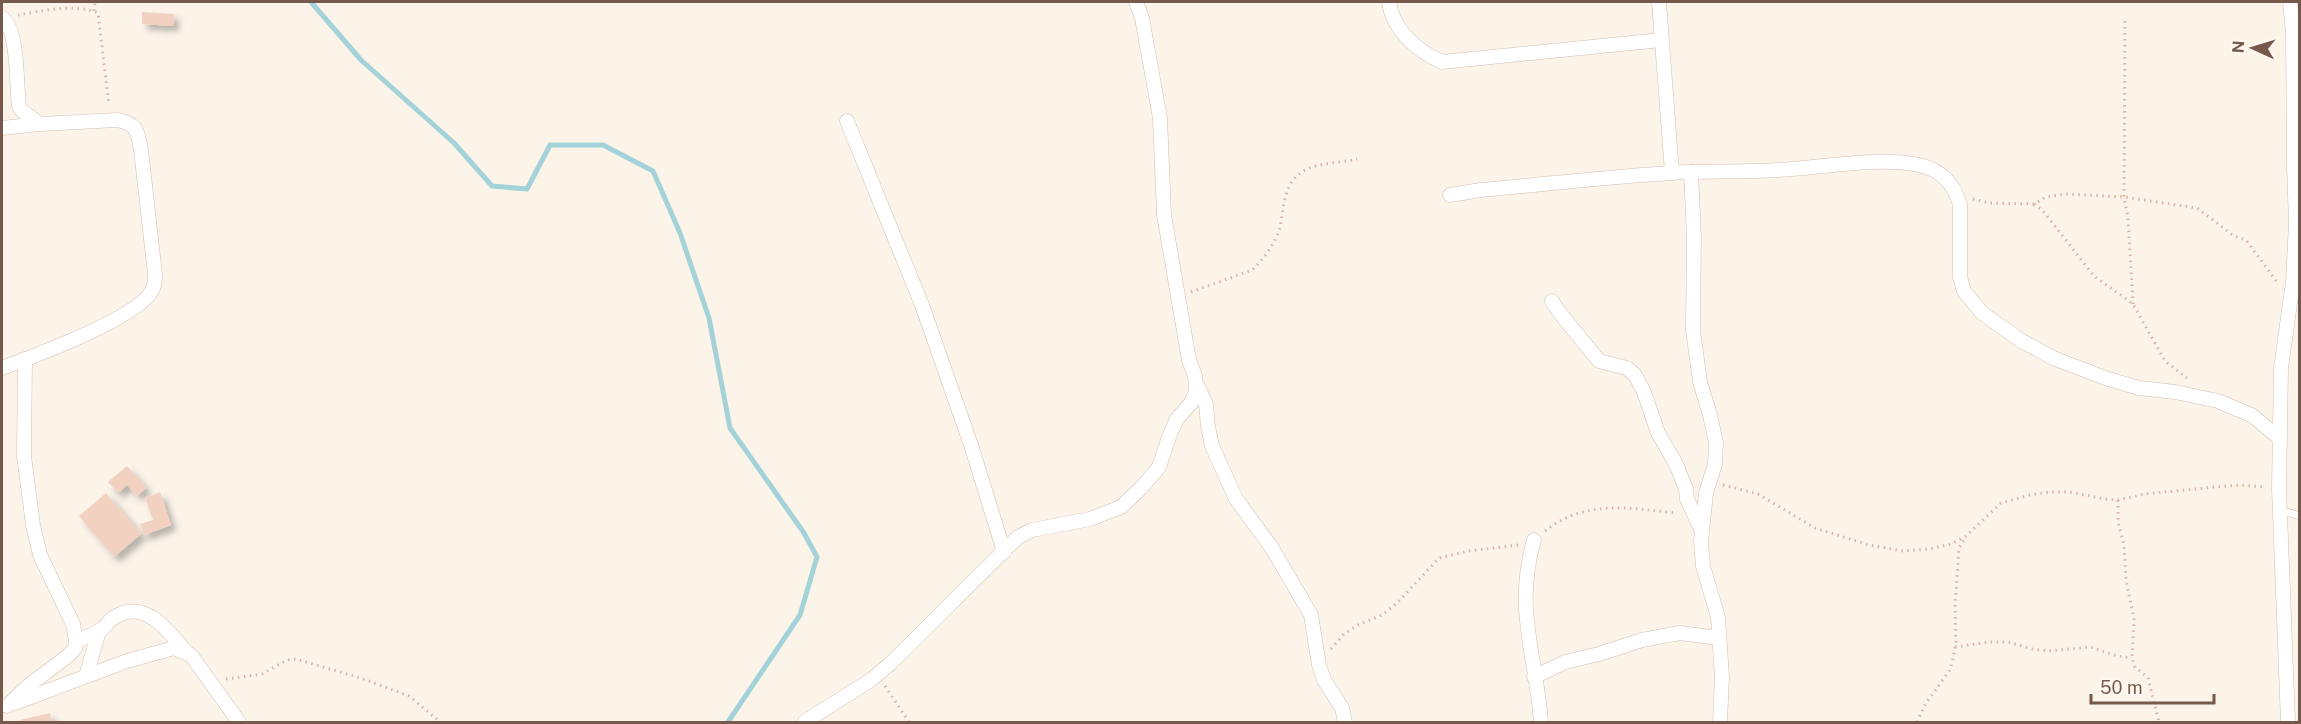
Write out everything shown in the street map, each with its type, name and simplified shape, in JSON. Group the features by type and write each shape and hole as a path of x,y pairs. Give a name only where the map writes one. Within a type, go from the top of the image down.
{"street":[{"path":"1136,2 1142,18 1160,118 1164,215 1189,360 1206,404 1212,446 1236,499 1272,548 1311,615 1318,665 1324,680 1342,708 1345,723"},
{"path":"1389,2 1396,24 1411,42 1426,55 1442,62 1661,40"},
{"path":"1659,2 1672,173"},
{"path":"2288,723 2280,510 2280,439 2281,368 2294,311 2290,296 2296,223 2293,33 2290,2"},
{"path":"2,18 11,33 19,106 22,111 40,124"},
{"path":"2,128 115,121 128,122 134,127 138,134 155,274 155,285 151,294 142,303 91,331 2,368"},
{"path":"847,121 922,305 972,448 1004,552"},
{"path":"1450,195 1481,190 1672,173 1777,170 1830,165 1906,163 1922,166 1946,178 1956,193 1960,204 1960,277 1964,291 1982,313 2020,340 2074,366 2139,388 2218,401 2253,416 2280,439"},
{"path":"1691,172 1694,237 1693,330 1700,382 1716,442 1715,464 1706,493 1701,529 1703,566 1718,617 1722,677 1720,723"},
{"path":"1552,300 1558,312 1599,361 1628,368 1635,375 1644,392 1658,433 1676,464 1693,514 1701,529"},
{"path":"4,707 69,655 75,648 76,641 73,624 40,555 33,525 24,456 25,359"},
{"path":"804,723 877,675 1018,537 1032,530 1090,519 1121,507 1159,467 1170,434 1191,403 1197,385"},
{"path":"1534,540 1525,581 1526,612 1541,723"},
{"path":"76,641 99,631 113,618 124,612 137,611 166,627 186,652"},
{"path":"86,676 99,631"},
{"path":"1534,677 1565,662 1662,635 1680,633 1718,638"},
{"path":"4,707 167,648 180,649 191,655 239,723"}],"lane":[{"path":"2280,510 2300,516"}],"path":[{"path":"95,2 94,11 99,17 100,48 105,67 108,104 115,121"},
{"path":"2,18 61,9 94,11"},
{"path":"2126,21 2124,197 2128,218 2133,304"},
{"path":"1178,296 1252,270 1275,239 1288,190 1295,177 1320,165 1357,159"},
{"path":"1956,193 1989,203 2034,204 2046,197 2066,195 2124,197 2178,204 2204,211 2211,220 2234,236 2246,240 2290,296"},
{"path":"2034,204 2043,211 2094,276 2133,304 2165,361 2186,377 2207,399"},
{"path":"1711,480 1758,494 1815,528 1869,546 1903,551 1951,544 1966,536 2001,503 2017,497 2049,492 2070,492 2118,500 2165,491 2231,486 2280,488"},
{"path":"2118,500 2118,522 2124,545 2126,579 2134,620 2132,658 2135,667 2148,678 2158,723"},
{"path":"1318,665 1344,634 1382,615 1396,604 1439,558 1468,551 1515,546 1534,540 1571,514 1587,511 1621,507 1693,514"},
{"path":"1917,723 1926,704 1950,669 1955,647 1959,548 1966,536"},
{"path":"1955,647 1989,642 2008,642 2049,651 2090,647 2132,658"},
{"path":"213,684 226,679 262,674 287,660 296,659 362,678 409,696 440,723"},
{"path":"877,675 909,723"}],"building":[{"path":"142,12 174,14 173,26 142,24"},
{"path":"127,466 146,488 137,496 127,485 118,493 108,482"},
{"path":"160,492 171,525 144,535 140,524 153,520 145,498"},
{"path":"106,493 141,534 114,557 79,516"},
{"path":"50,713 52,722 21,722 20,720"}],"waterway":[{"path":"311,2 361,60 454,143 492,186 527,189 550,145 603,145 653,171 680,233 709,318 730,428 804,533 817,557 800,615 728,722"}]}
